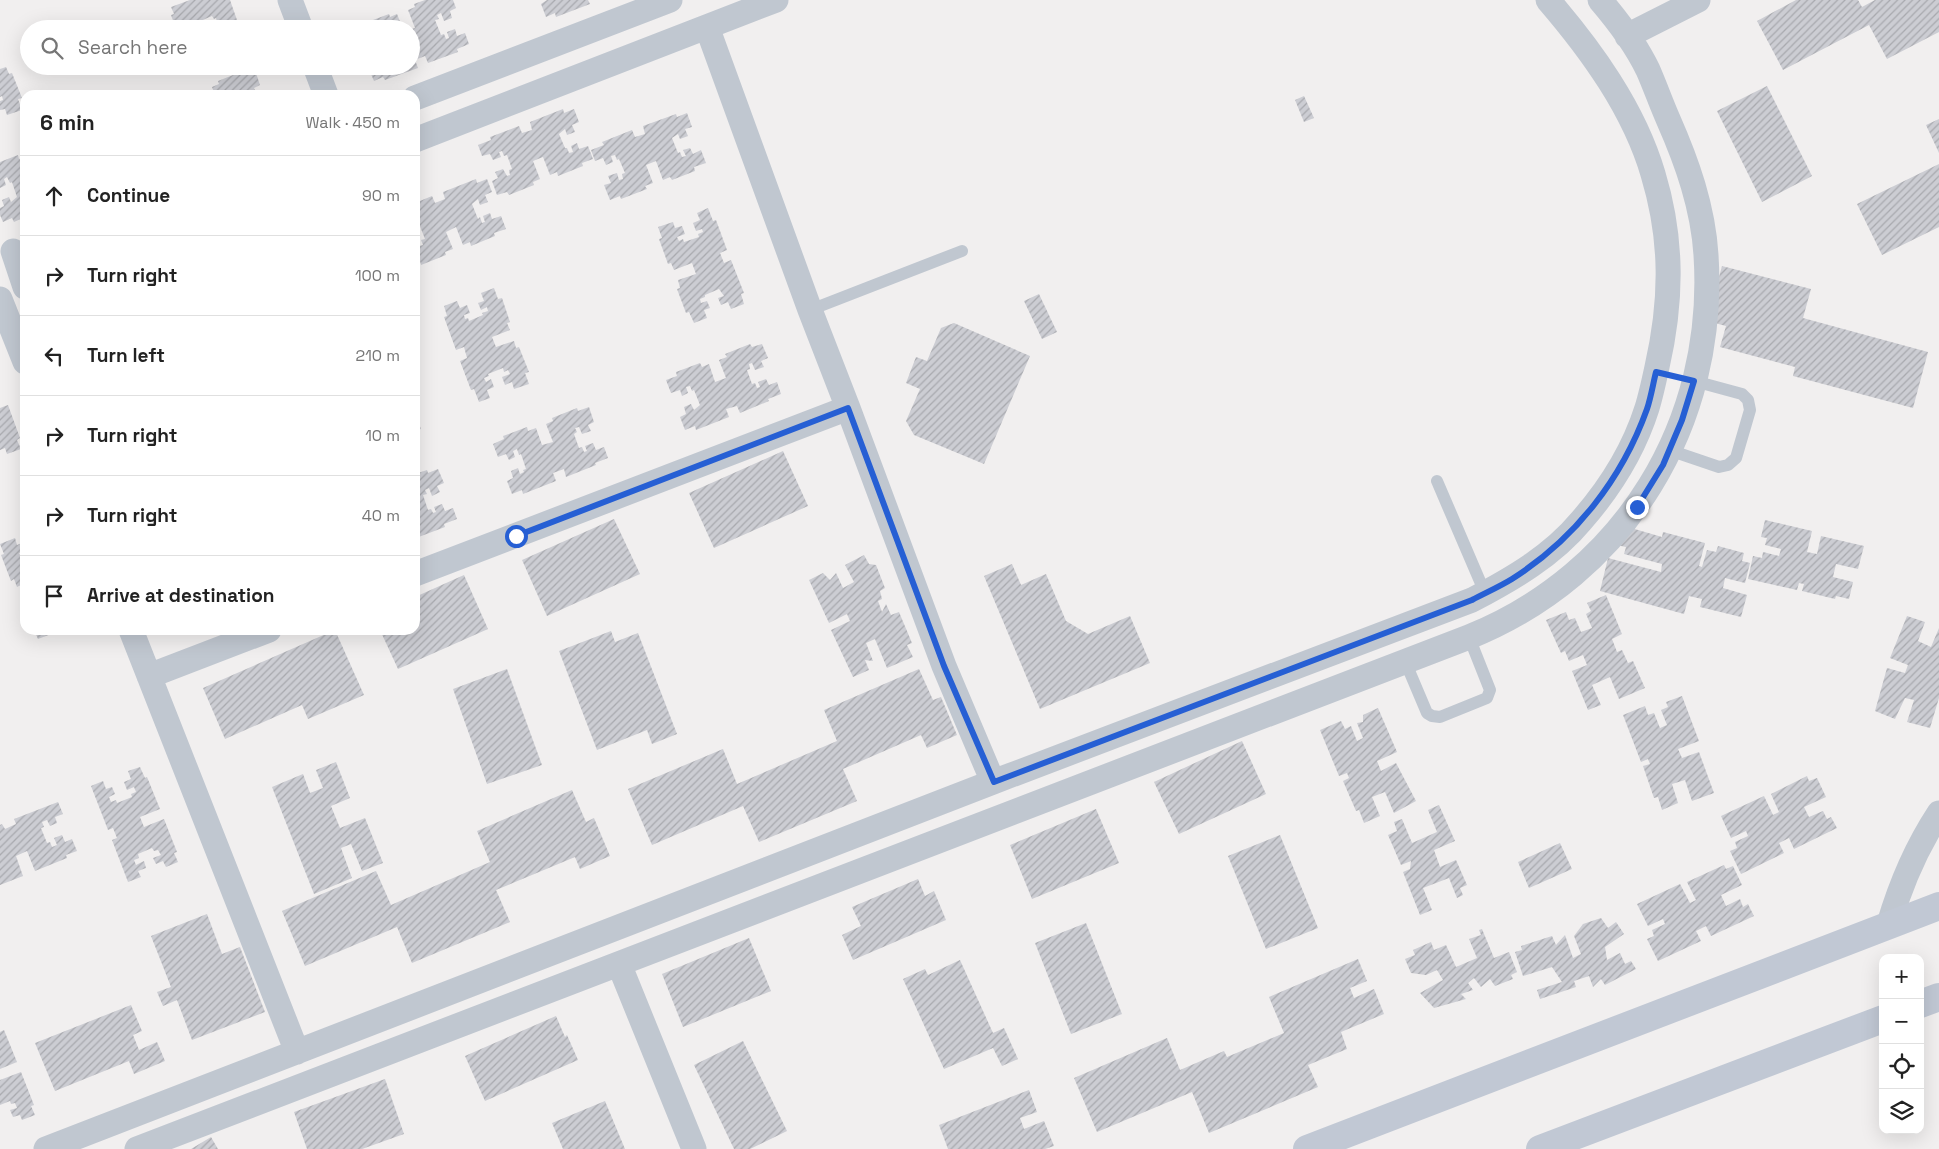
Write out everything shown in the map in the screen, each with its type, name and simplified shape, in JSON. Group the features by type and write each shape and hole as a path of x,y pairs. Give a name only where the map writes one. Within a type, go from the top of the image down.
{"street":[{"path":"290,0 298,20"},
{"path":"420,96 670,0"},
{"path":"420,138 776,0"},
{"path":"46,1149 994,782 1472,600 1512,579 1548,553 1580,522 1608,487 1634,440 1647,408 1665,332 1669,268 1661,203 1641,142 1606,77 1586,47 1548,0"},
{"path":"137,1149 1469,637 1530,607 1570,579 1606,545 1637,507 1663,465 1682,420 1694,381 1701,350 1707,294 1706,254 1702,222 1695,190 1680,146 1647,68 1627,36 1600,0"},
{"path":"1627,36 1698,0"},
{"path":"707,27 810,310 944,666 994,782"},
{"path":"318,75 324,90"},
{"path":"13,252 20,273"},
{"path":"20,290 0,300 20,350"},
{"path":"1656,372 1694,381"},
{"path":"420,572 848,408"},
{"path":"133,635 297,1052"},
{"path":"149,676 256,635"},
{"path":"1889,924 1898,893 1910,863 1925,834 1939,813"},
{"path":"1307,1149 1939,906"},
{"path":"619,964 694,1149"},
{"path":"1924,1003 1939,997"},
{"path":"1540,1149 1879,1020"}],"lane":[{"path":"810,310 962,251"},
{"path":"1669,450 1718,467 1728,465 1736,458 1750,410 1748,400 1742,394 1694,381"},
{"path":"1437,481 1485,593"},
{"path":"1405,661 1427,713 1440,717 1487,698 1490,694 1469,637"}],"building":[{"path":"190,0 230,0 237,20 216,20 212,16 203,20 173,20 171,15 174,14 171,7"},
{"path":"425,0 453,0 456,8 450,11 452,18 444,21 441,13 437,15 439,19 435,20 441,35 444,34 446,39 449,38 447,32 455,29 457,36 465,33 469,44 457,49 458,52 428,63 425,56 420,58 420,20 412,20 408,10 415,7 414,4"},
{"path":"547,0 588,0 590,4 556,17 555,13 546,17 541,4"},
{"path":"1796,0 1858,0 1862,7 1875,0 1939,0 1939,32 1887,59 1869,25 1783,70 1757,21"},
{"path":"389,14 390,17 397,14 399,20 373,20"},
{"path":"6,67 9,74 12,73 20,93 20,98 18,99 20,111 7,115 5,109 0,110 0,101 3,100 2,96 0,97 0,69"},
{"path":"233,75 257,75 260,85 254,88 255,90 213,90 212,87 219,84 218,81"},
{"path":"371,75 399,75 385,80 383,77 374,81"},
{"path":"1767,86 1812,176 1762,202 1717,111"},
{"path":"1304,96 1314,118 1304,122 1295,100"},
{"path":"563,109 564,113 574,109 579,122 572,125 575,132 567,135 565,129 559,134 565,148 567,148 569,153 573,152 571,146 577,143 579,149 588,146 593,159 582,163 583,166 558,176 557,172 550,175 543,157 533,161 540,179 533,182 534,185 509,195 507,192 497,195 492,181 498,178 495,172 503,169 507,176 510,175 509,170 512,169 507,155 504,156 502,151 499,152 501,157 493,160 490,154 482,156 478,145 491,140 490,137 519,126 522,133 532,130 530,122"},
{"path":"687,113 692,127 685,129 688,136 680,139 678,134 672,138 678,153 680,152 682,157 686,156 683,150 690,148 693,154 701,150 706,163 694,167 695,171 672,180 670,177 663,180 656,161 646,165 653,183 645,186 647,189 621,199 620,196 610,200 604,185 611,183 608,176 617,173 619,180 623,179 622,174 625,173 619,159 617,160 615,155 611,156 613,162 606,165 603,158 595,161 591,150 604,145 602,142 632,130 635,137 645,134 643,126 676,114 677,117"},
{"path":"1939,119 1939,153 1926,125"},
{"path":"18,155 20,158 20,219 14,222 12,218 3,222 0,215 0,208 4,206 2,200 9,197 11,202 17,197 12,182 10,183 7,177 4,179 6,185 0,188 0,162"},
{"path":"1939,164 1939,227 1882,255 1857,204"},
{"path":"476,179 477,183 487,179 492,192 485,195 488,202 480,205 478,199 472,204 478,219 480,217 482,223 485,222 483,216 490,213 492,219 501,216 506,229 494,233 495,236 471,246 470,242 463,245 456,227 446,232 453,249 445,252 446,255 421,265 420,246 423,245 421,240 425,239 420,226 420,201 432,196 435,203 445,199 443,192"},
{"path":"708,208 713,221 716,220 727,250 720,253 724,263 731,260 744,293 741,294 744,304 731,309 728,302 721,305 718,298 724,296 719,289 700,299 701,303 707,301 710,308 704,310 707,318 694,323 689,312 686,313 677,289 680,288 678,280 696,274 692,263 674,270 671,263 668,264 659,239 662,238 658,227 673,222 675,228 682,226 685,234 677,237 679,241 683,239 684,242 699,237 698,234 703,232 702,229 696,231 693,223 700,220 697,213"},
{"path":"1722,266 1811,289 1803,318 1928,352 1913,408 1793,376 1795,367 1720,347 1726,326 1707,321"},
{"path":"494,288 498,299 502,298 510,322 507,323 510,330 492,337 496,347 514,341 516,348 519,347 529,372 525,373 529,384 514,389 512,382 505,385 502,377 510,374 508,370 504,372 503,368 488,374 489,376 484,378 486,382 491,379 494,387 487,390 490,398 479,402 474,389 471,390 460,361 467,358 464,347 456,350 444,317 447,316 444,306 457,301 460,308 467,305 470,313 464,315 465,319 468,318 469,321 488,311 487,307 481,310 478,303 484,301 481,293"},
{"path":"1039,294 1057,332 1042,339 1024,301"},
{"path":"954,323 1030,356 984,464 914,435 906,421 920,389 906,383 916,357 927,361 941,328"},
{"path":"750,344 752,347 762,344 768,358 761,361 764,367 755,370 752,363 749,364 750,369 747,370 752,384 755,383 757,388 760,387 758,382 766,379 769,385 777,382 781,394 740,413 737,406 726,409 729,417 696,430 695,426 685,430 680,417 686,414 684,407 691,404 694,410 700,405 694,390 692,391 690,386 686,387 688,393 682,396 680,390 671,393 666,380 677,376 676,372 700,363 702,367 709,364 715,382 726,378 719,360 727,357 725,354"},
{"path":"8,405 20,438 17,440 20,449 7,454 5,448 0,450 0,408"},
{"path":"589,407 594,422 588,425 591,431 582,434 579,427 575,428 577,432 574,434 579,448 582,447 584,452 587,451 585,446 593,443 596,450 604,447 608,458 566,477 564,469 553,473 556,481 523,494 522,490 512,494 507,481 513,478 511,471 518,468 520,474 526,469 521,454 519,455 517,449 513,451 515,457 509,460 506,454 498,457 493,444 504,439 503,436 527,427 528,431 536,428 542,445 553,442 546,424 553,421 552,418 577,408 578,411"},
{"path":"783,451 808,506 714,548 689,493"},
{"path":"438,469 444,483 437,486 440,492 432,496 429,488 425,490 427,494 423,495 428,510 431,509 433,513 436,512 434,507 442,504 445,511 453,508 457,519 444,524 445,527 420,536 420,472 427,470 428,473"},
{"path":"614,519 640,574 547,616 522,560"},
{"path":"1765,520 1812,531 1807,552 1817,554 1821,536 1864,546 1858,569 1836,564 1833,577 1853,582 1849,599 1836,596 1835,599 1802,591 1804,584 1799,583 1797,590 1748,579 1753,556 1762,558 1763,552 1779,556 1781,549 1765,545 1767,538 1761,537"},
{"path":"1621,525 1662,537 1663,532 1705,543 1699,566 1702,567 1707,550 1716,552 1718,546 1744,553 1742,561 1750,563 1745,583 1725,578 1723,588 1747,595 1741,617 1700,607 1702,599 1689,596 1684,614 1600,591 1608,558 1661,572 1662,564 1624,554 1626,547 1616,545"},
{"path":"15,538 17,545 20,544 20,586 17,587 14,579 11,581 1,555 4,554 0,544"},
{"path":"864,555 869,564 876,565 885,588 880,591 882,599 878,601 882,612 886,604 891,615 899,612 912,643 907,645 913,657 887,668 875,639 866,643 873,661 865,660 869,670 853,677 831,630 850,621 847,614 829,623 809,580 823,573 830,580 836,573 843,588 854,582 845,565"},
{"path":"1012,564 1021,585 1046,574 1066,621 1088,634 1130,616 1150,663 1040,709 984,576"},
{"path":"464,575 488,629 398,669 382,635 420,635 420,595"},
{"path":"1606,595 1622,634 1612,639 1617,652 1622,650 1628,663 1633,661 1645,688 1619,699 1610,677 1592,685 1601,705 1588,710 1572,671 1587,665 1583,655 1569,661 1565,651 1561,653 1546,620 1566,612 1569,620 1575,618 1581,632 1592,628 1586,614 1591,611 1587,603"},
{"path":"1907,616 1925,622 1918,641 1931,647 1939,628 1939,698 1930,728 1907,722 1914,700 1905,698 1895,719 1875,711 1887,668 1905,673 1908,665 1890,658"},
{"path":"611,631 615,642 638,633 677,734 652,744 647,730 597,750 559,651"},
{"path":"36,635 48,635 38,639"},
{"path":"324,635 337,635 364,695 308,719 302,705 225,739 203,688"},
{"path":"507,669 542,765 487,784 453,689"},
{"path":"919,669 933,700 941,697 957,735 927,748 921,735 843,769 857,801 759,842 743,806 652,845 628,789 723,749 737,784 837,741 824,710"},
{"path":"1682,696 1699,741 1678,749 1682,758 1699,752 1714,793 1692,801 1685,780 1672,784 1678,803 1662,810 1658,797 1654,798 1643,766 1650,764 1648,759 1641,762 1623,715 1645,706 1648,715 1654,713 1660,728 1667,725 1661,710 1668,707 1666,702"},
{"path":"1378,708 1397,752 1377,761 1381,771 1396,763 1416,801 1394,813 1385,792 1372,797 1380,816 1364,823 1359,810 1356,811 1343,781 1349,778 1347,773 1339,776 1320,730 1341,721 1345,729 1351,726 1357,741 1363,738 1357,723 1363,722 1363,715"},
{"path":"1242,741 1266,794 1179,834 1154,782"},
{"path":"336,762 350,798 331,806 340,828 365,818 383,863 362,871 351,844 341,848 352,878 314,894 272,787 303,774 310,793 323,788 316,770"},
{"path":"140,767 145,778 147,777 160,809 140,817 144,827 164,819 177,852 174,853 178,862 166,867 163,861 156,864 153,858 161,855 158,850 154,851 152,848 138,854 139,858 134,860 136,865 144,861 146,868 138,871 141,877 128,882 112,840 117,838 113,828 108,830 91,786 103,781 106,789 112,787 115,794 109,797 111,802 116,800 117,803 132,797 131,794 136,792 134,787 127,790 124,782 131,779 128,771"},
{"path":"1807,776 1809,781 1817,778 1826,797 1804,807 1809,817 1823,811 1827,819 1831,817 1837,828 1794,849 1789,838 1779,843 1784,853 1741,874 1730,851 1737,848 1735,842 1748,836 1746,831 1731,838 1721,816 1764,796 1773,815 1779,812 1771,794"},
{"path":"572,790 586,822 594,818 610,856 580,869 575,857 496,890 510,922 412,963 397,927 305,966 282,911 376,871 391,905 490,862 477,831"},
{"path":"58,802 63,814 55,817 57,823 50,826 47,820 42,822 44,827 41,828 47,843 50,842 52,847 57,845 54,838 62,835 65,842 72,839 77,851 66,855 67,858 35,871 27,851 16,856 23,876 0,885 0,825 2,824 5,829 16,824 14,819"},
{"path":"1439,805 1455,841 1434,850 1440,867 1456,860 1467,885 1460,888 1463,895 1457,898 1449,878 1423,888 1432,910 1420,915 1403,872 1410,869 1411,861 1401,865 1388,835 1397,831 1394,822 1402,819 1412,843 1437,832 1428,810"},
{"path":"1096,809 1119,863 1032,899 1010,845"},
{"path":"1280,835 1318,928 1266,949 1228,856"},
{"path":"1560,843 1572,869 1529,888 1518,862"},
{"path":"1724,865 1726,869 1733,866 1742,885 1721,895 1726,906 1740,899 1743,907 1748,904 1754,916 1711,936 1706,926 1696,931 1701,941 1658,961 1647,939 1654,936 1652,930 1665,924 1663,919 1648,926 1637,904 1680,884 1690,903 1696,900 1687,882"},
{"path":"918,879 925,896 934,891 946,920 853,960 842,935 861,926 852,907"},
{"path":"207,914 222,954 240,947 265,1012 192,1040 177,1000 163,1006 157,992 171,987 151,936"},
{"path":"1601,918 1608,928 1616,922 1624,934 1605,947 1607,960 1620,953 1625,964 1631,961 1636,969 1605,985 1601,979 1593,987 1589,976 1574,981 1576,987 1540,999 1537,990 1562,982 1552,967 1523,976 1515,952 1522,950 1521,946 1552,936 1556,945 1565,935 1573,958 1581,954 1574,936 1583,924"},
{"path":"1086,923 1122,1014 1071,1034 1035,943"},
{"path":"1482,929 1494,958 1509,952 1517,972 1511,975 1513,979 1495,986 1490,979 1481,987 1474,978 1468,983 1473,990 1461,994 1466,999 1434,1008 1420,993 1443,980 1437,970 1426,975 1411,973 1405,959 1415,955 1413,950 1431,942 1434,950 1446,945 1456,967 1477,958 1469,939 1481,935 1479,930"},
{"path":"749,938 771,991 683,1027 662,974"},
{"path":"1358,959 1367,981 1350,988 1354,998 1374,989 1384,1014 1341,1032 1347,1049 1308,1065 1318,1087 1209,1133 1192,1092 1097,1132 1074,1078 1167,1038 1180,1070 1224,1051 1227,1057 1284,1033 1269,997"},
{"path":"960,960 993,1033 1004,1028 1018,1059 1002,1066 993,1048 944,1069 903,979 925,969 928,975"},
{"path":"131,1005 142,1031 133,1035 139,1050 157,1042 165,1061 134,1074 129,1061 55,1091 35,1043"},
{"path":"556,1016 578,1060 485,1101 465,1056"},
{"path":"4,1030 17,1062 0,1069 0,1032"},
{"path":"743,1041 787,1131 750,1149 734,1149 694,1065"},
{"path":"21,1072 34,1105 31,1106 35,1115 22,1120 20,1115 13,1117 10,1110 17,1108 15,1103 11,1104 10,1101 0,1105 0,1080"},
{"path":"385,1079 404,1134 362,1149 307,1149 294,1112"},
{"path":"1029,1090 1037,1112 1020,1118 1024,1129 1044,1121 1054,1146 1045,1149 948,1149 939,1125"},
{"path":"605,1101 625,1149 563,1149 552,1123"},
{"path":"211,1137 218,1149 191,1149"}],"route":[{"path":"516,536 848,408 944,666 994,782 1472,600 1512,579 1548,553 1580,522 1608,487 1630,449 1647,408 1656,372 1694,381 1682,420 1663,465 1637,507"}]}
